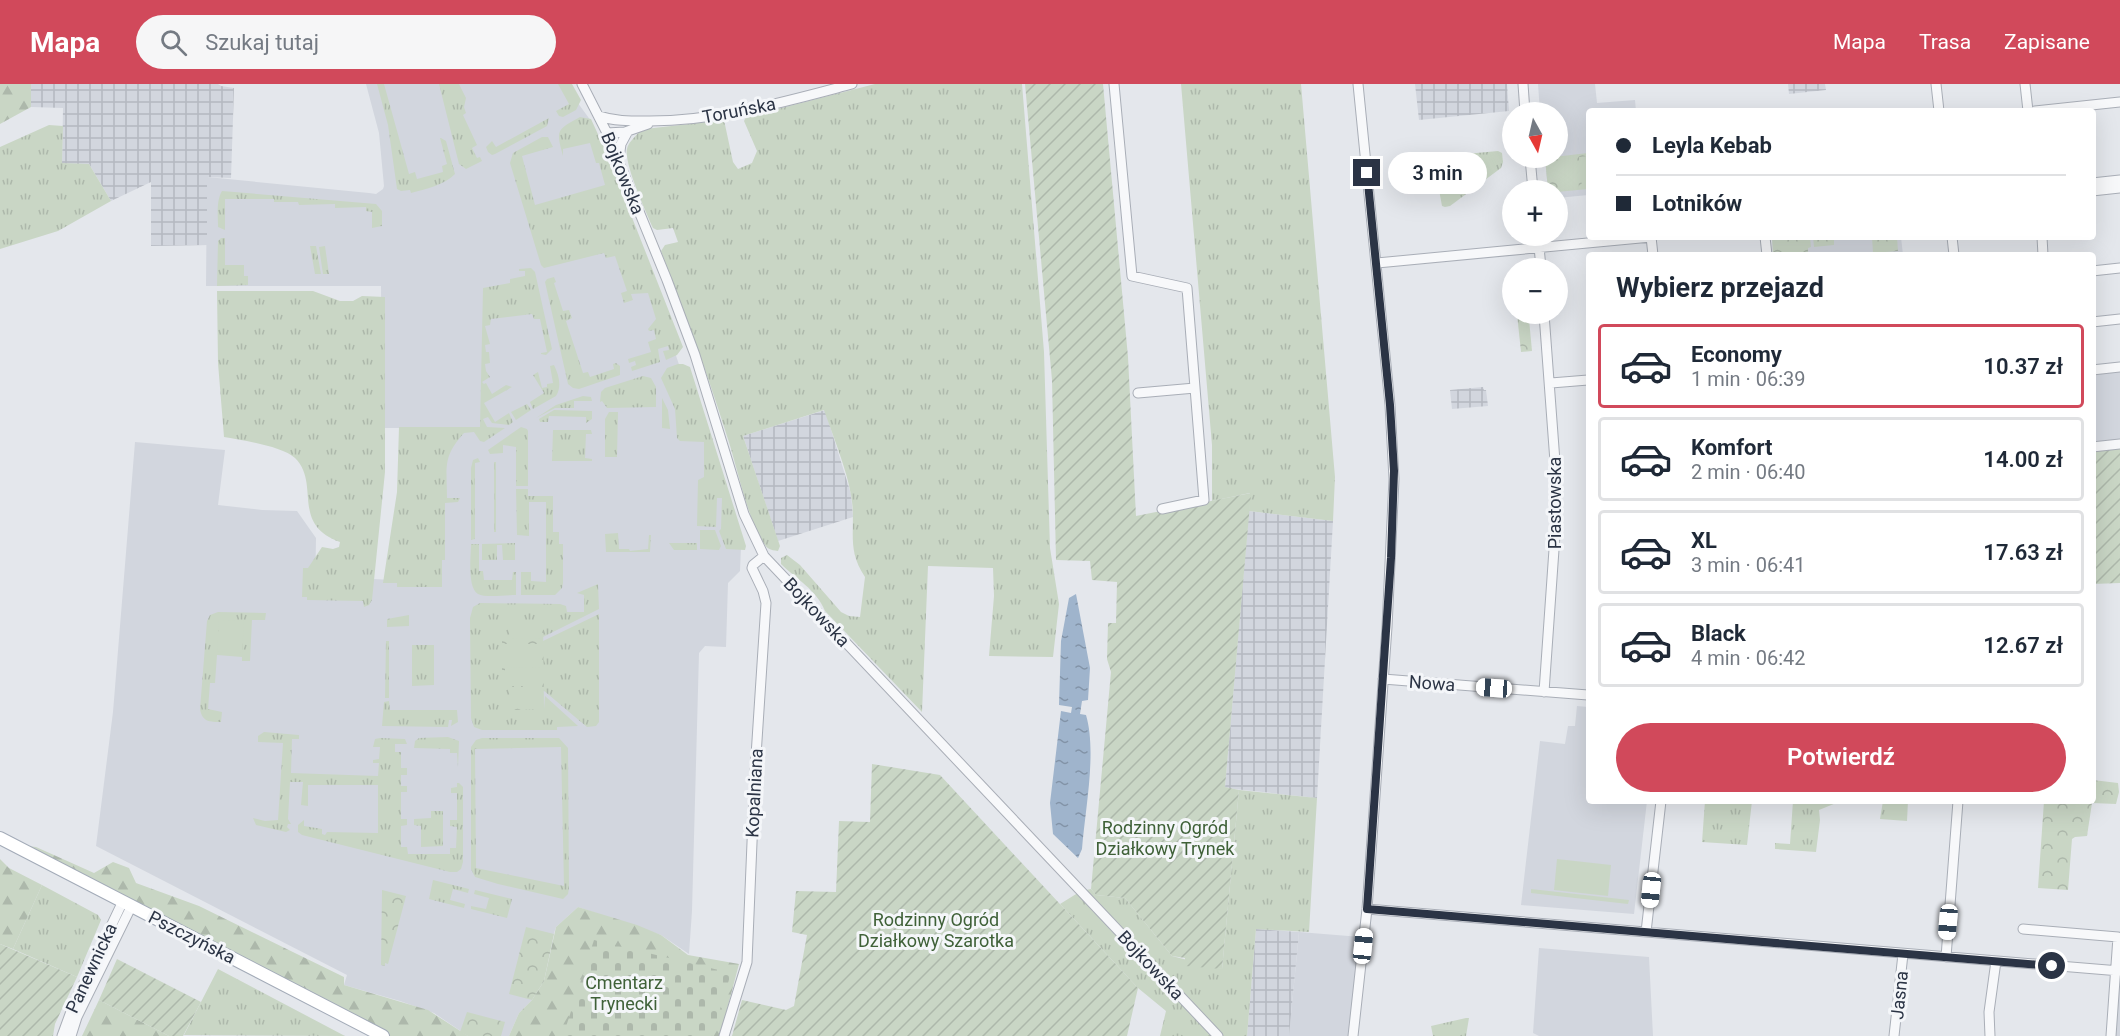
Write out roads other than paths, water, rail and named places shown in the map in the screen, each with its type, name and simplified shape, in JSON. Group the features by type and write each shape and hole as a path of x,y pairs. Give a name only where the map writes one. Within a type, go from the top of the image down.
{"main road":[{"name":"Pszczyńska","path":"0,838 383,1036"}],"street":[{"name":"Bojkowska","path":"582,84 600,116 619,161 695,355 744,514 764,556 1218,1036"},
{"name":"Toruńska","path":"600,116 611,120 660,122 728,114 852,84"},
{"path":"1114,84 1132,276 1187,288 1204,500 1162,509"},
{"path":"1353,1036 1367,909 1391,558 1394,471 1377,263 1358,84"},
{"path":"1523,84 1524,102"},
{"path":"1936,84 1939,108"},
{"path":"2025,84 2028,108"},
{"path":"2063,108 2120,102"},
{"path":"607,133 614,126 625,121"},
{"name":"Toruńska","path":"607,133 628,131 660,122"},
{"path":"619,161 621,144 628,131"},
{"path":"2096,183 2120,180"},
{"path":"2096,191 2120,188"},
{"path":"1377,263 1620,240"},
{"path":"1539,248 1540,258"},
{"path":"2096,271 2120,268"},
{"path":"2096,322 2120,320"},
{"name":"Piastowska","path":"1544,692 1556,521 1551,383 1545,324"},
{"path":"2096,370 2120,367"},
{"path":"1551,383 1586,380"},
{"path":"1138,393 1196,388"},
{"path":"2096,447 2120,444"},
{"name":"Kopalniana","path":"724,1036 747,962 755,771 766,603 752,568 764,556"},
{"name":"Nowa","path":"1383,679 1586,696"},
{"path":"1646,932 1661,804"},
{"path":"1946,957 1958,804"},
{"name":"Panewnicka","path":"62,1036 73,1006 127,903"},
{"name":"Panewnicka","path":"71,1036 77,1017 127,903"},
{"path":"1367,909 2118,971"},
{"path":"2023,929 2118,936 2118,971 2110,1036"},
{"name":"Jasna","path":"1894,1036 1903,954"},
{"path":"1990,1036 1989,1012 1996,961"}],"water":[{"path":"1076,594 1090,668 1088,700 1082,701 1080,714 1086,715 1090,763 1082,849 1078,858 1053,834 1050,803 1061,711 1071,713 1072,707 1059,705 1061,641 1069,598"}],"park label":[{"name":"Rodzinny Ogród Działkowy Trynek","path":"1165,837"},
{"name":"Rodzinny Ogród Działkowy Szarotka","path":"936,929"},
{"name":"Cmentarz Trynecki","path":"624,992"}]}
